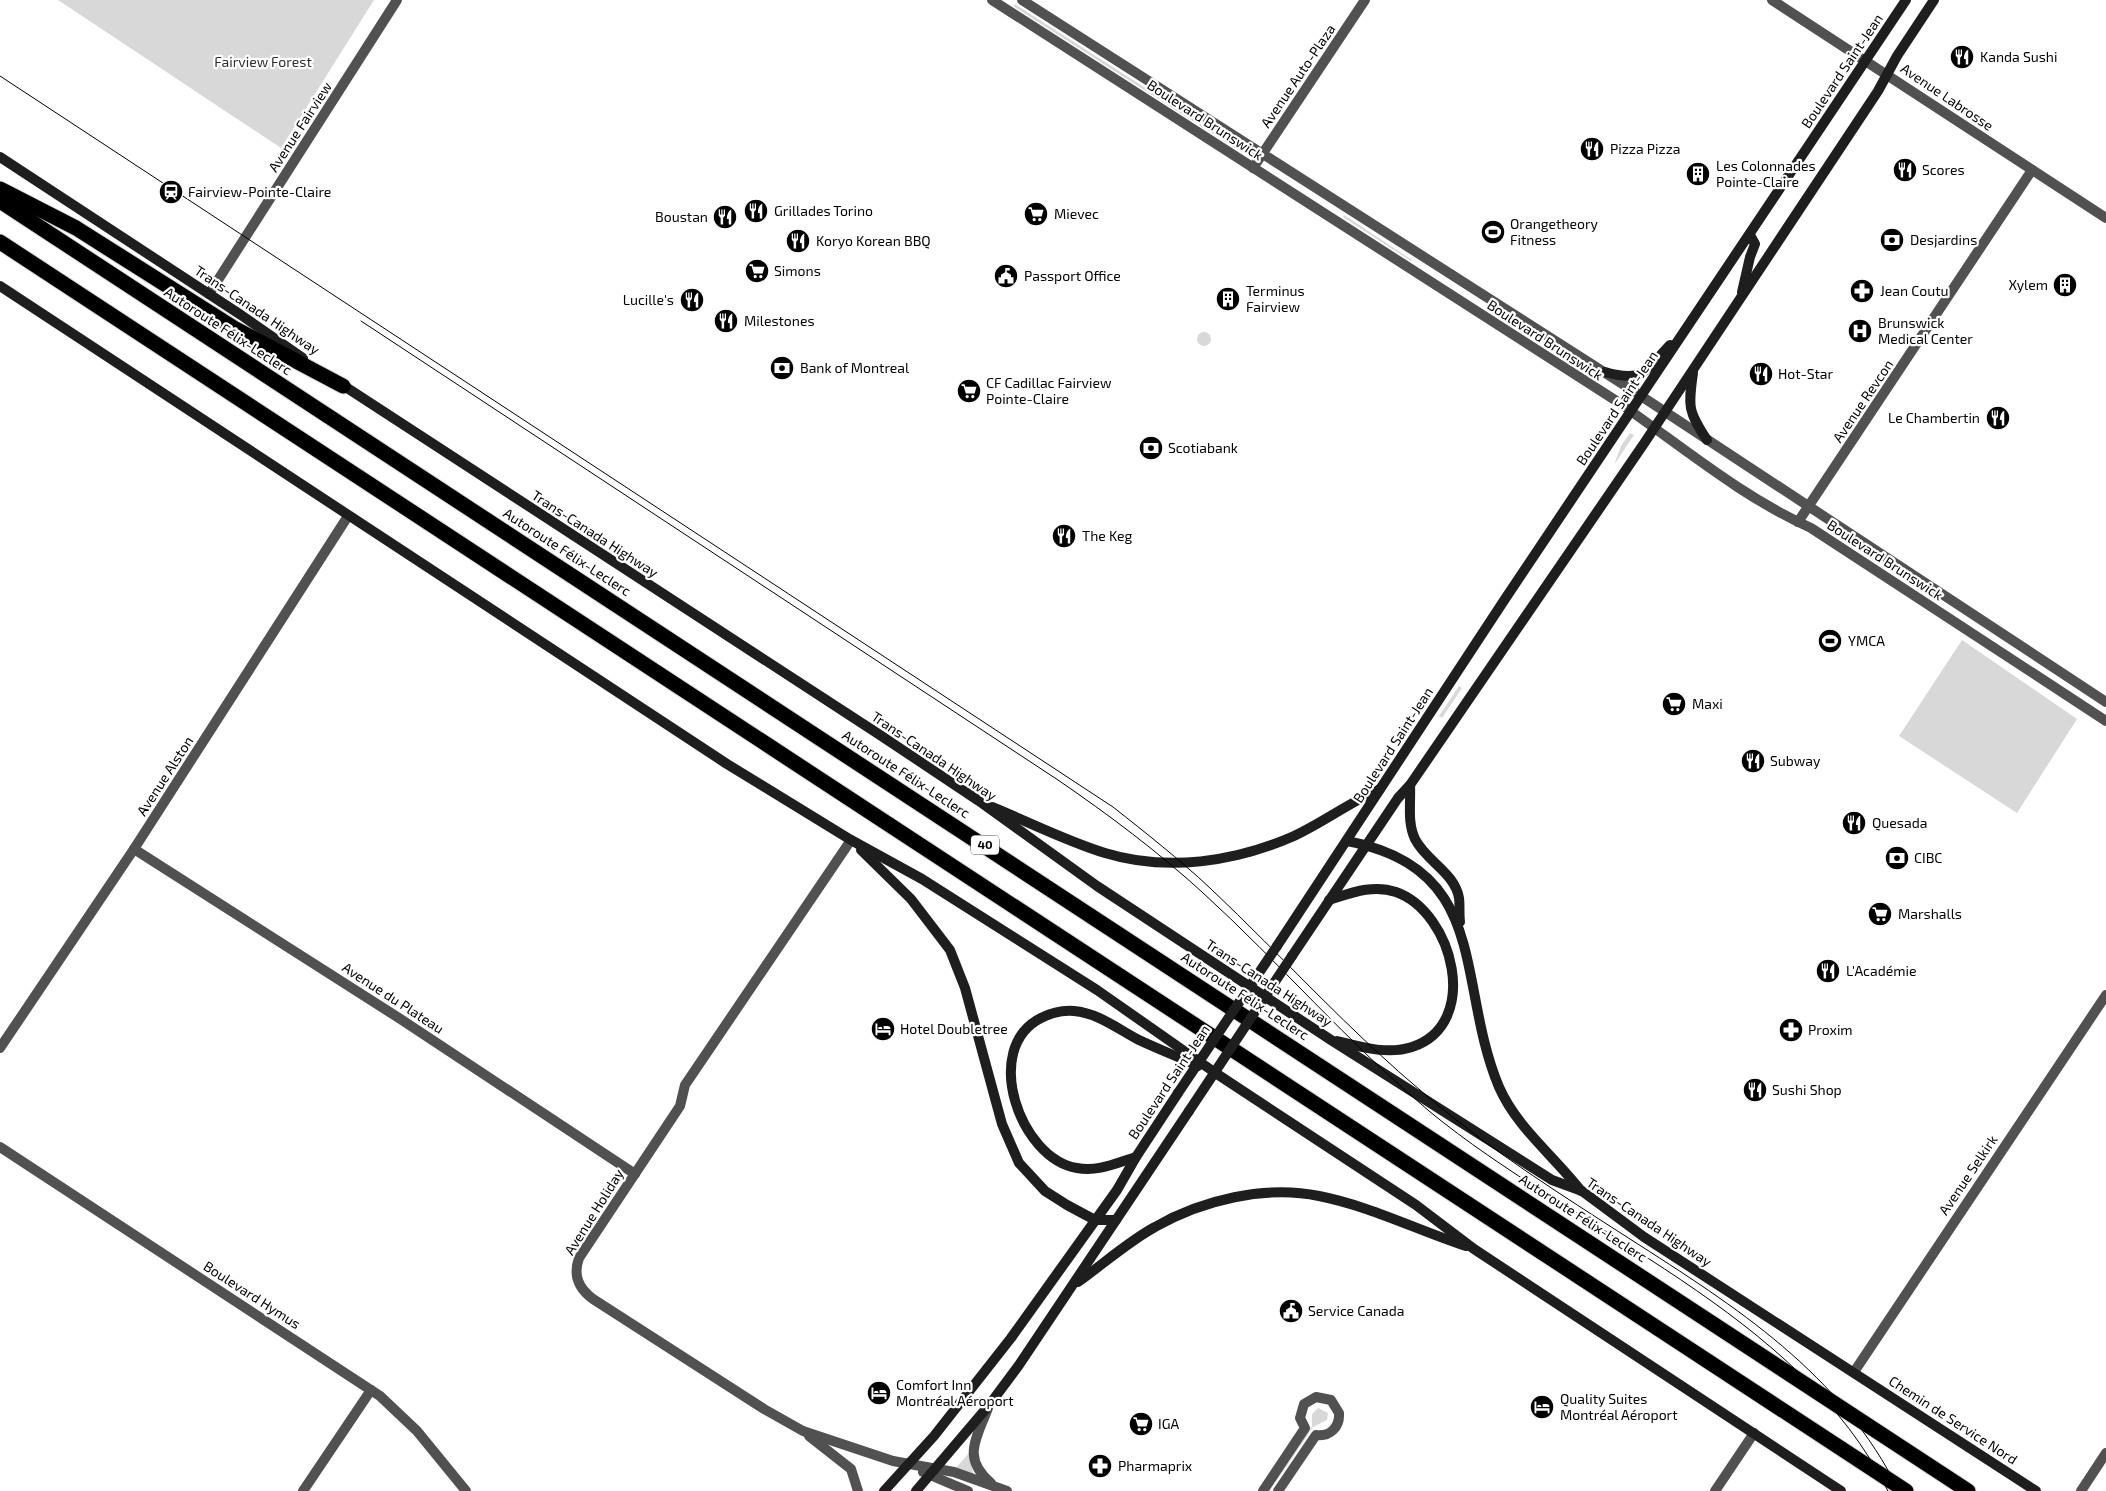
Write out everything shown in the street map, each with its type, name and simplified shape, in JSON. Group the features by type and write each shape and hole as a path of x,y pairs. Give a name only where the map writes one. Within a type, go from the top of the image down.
{"highway":[{"path":"0,189 76,228 234,328 343,386"},
{"name":"Autoroute Félix-Leclerc","path":"0,202 1968,1491"},
{"name":"40","path":"0,242 1906,1491"}],"main road":[{"name":"Boulevard Saint-Jean","path":"884,1491 978,1382 1124,1179 1136,1157 1380,789 1906,0"},
{"path":"916,1491 990,1404 1028,1352 1366,845 1398,798 1410,785 1694,369 1934,0"},
{"name":"Trans-Canada Highway","path":"0,157 209,294 343,386 880,735 979,802 1097,886 1331,1040 1552,1180 1582,1191 1644,1236 1854,1372"},
{"path":"1741,298 1750,257 1755,244 1750,235"},
{"path":"0,286 727,764 851,840 922,879 1057,965 1148,1025 1217,1074 1400,1194 1474,1249 1842,1491"},
{"path":"1605,372 1629,377 1644,372 1690,324"},
{"path":"1694,369 1689,400 1690,410 1707,440"},
{"path":"1410,785 1412,831 1423,851 1442,870 1459,897 1460,928 1478,1011 1499,1086 1524,1128 1562,1166 1582,1191"},
{"path":"979,802 1104,852 1139,860 1183,862 1228,857 1268,846 1308,829 1354,800 1380,789"},
{"path":"851,840 911,899 950,950 965,988 1002,1124 1019,1163 1046,1191 1095,1220 1116,1220"},
{"path":"1347,841 1399,856 1418,869 1444,897 1460,928"},
{"path":"1329,900 1362,890 1376,888 1396,892 1414,902 1430,919 1443,942 1450,963 1453,985 1450,1009 1445,1020 1439,1029 1422,1043 1412,1047 1391,1050 1372,1049 1331,1040"},
{"path":"1136,1157 1101,1168 1078,1169 1057,1161 1036,1140 1020,1114 1012,1086 1012,1059 1016,1044 1025,1030 1037,1020 1054,1013 1068,1010 1085,1012 1217,1074"},
{"path":"1073,1285 1142,1235 1166,1221 1206,1205 1263,1194 1291,1192 1330,1198 1474,1249"},
{"name":"Chemin de Service Nord","path":"1854,1372 2036,1491"}],"street":[{"name":"Avenue Fairview","path":"209,294 397,0"},
{"name":"Boulevard Brunswick","path":"992,0 1632,412 1785,517 1812,528 2106,722"},
{"name":"Boulevard Brunswick","path":"1022,0 1605,372 2105,702"},
{"name":"Avenue Auto-Plaza","path":"1253,168 1365,0"},
{"name":"Avenue Labrosse","path":"1772,0 2106,218"},
{"name":"Avenue Revcon","path":"1798,522 2032,170"},
{"name":"Avenue Alston","path":"0,1048 134,849 348,516"},
{"path":"2096,715 2105,702"},
{"name":"Avenue Holiday","path":"851,840 685,1085 680,1106 579,1258 576,1273 579,1286 593,1299 735,1391 803,1431 933,1472 968,1491"},
{"name":"Avenue du Plateau","path":"134,849 402,1020 635,1174"},
{"name":"Avenue Selkirk","path":"1854,1372 2106,995"},
{"name":"Boulevard Hymus","path":"0,1147 371,1390 417,1430 466,1491"},
{"path":"303,1491 371,1390"},
{"path":"1263,1491 1305,1428 1300,1415 1306,1402 1319,1396 1331,1400 1339,1413 1337,1425 1328,1434 1316,1435 1278,1491"},
{"path":"990,1404 973,1456 979,1472 994,1486"},
{"path":"803,1431 851,1469 858,1491"},
{"path":"1716,1491 1754,1433"},
{"path":"2081,1491 2106,1452"},
{"name":"Avenue Holiday","path":"933,1472 954,1472 1007,1491"}],"green space":[{"name":"Fairview Forest","path":"58,0 374,0 281,148"},
{"path":"1015,4 1242,150 1241,152 1013,6"},
{"path":"1344,215 1412,260 1343,217"},
{"path":"1204,332 1209,334 1211,339 1209,344 1204,346 1199,344 1197,339 1199,334"},
{"path":"1630,433 1634,435 1614,465 1621,446"},
{"path":"1962,640 2077,719 2017,813 1899,736"},
{"path":"1459,686 1462,688 1442,718 1439,716"},
{"path":"1318,1408 1328,1413 1327,1420 1313,1427 1270,1491 1312,1426 1312,1414"},
{"path":"969,1453 973,1473 971,1475 955,1469"}],"tram line":[{"path":"0,76 1113,807 1198,877 1371,1046 1451,1116 1526,1171 1709,1290 1782,1346 1816,1377 1847,1411 1875,1449 1899,1491"},
{"path":"361,321 1096,806 1168,862 1202,892 1342,1031 1429,1111 1488,1155 1681,1280 1743,1324 1800,1373 1849,1428 1888,1491"}],"place":[{"name":"Kanda Sushi","path":"1962,57"},
{"name":"Pizza Pizza","path":"1592,149"},
{"name":"Scores","path":"1905,170"},
{"name":"Les Colonnades Pointe-Claire","path":"1698,174"},
{"name":"Fairview-Pointe-Claire","path":"171,192"},
{"name":"Grillades Torino","path":"756,211"},
{"name":"Mievec","path":"1036,214"},
{"name":"Boustan","path":"725,217"},
{"name":"Orangetheory Fitness","path":"1493,232"},
{"name":"Desjardins","path":"1892,240"},
{"name":"Koryo Korean BBQ","path":"798,241"},
{"name":"Simons","path":"757,271"},
{"name":"Passport Office","path":"1006,276"},
{"name":"Xylem","path":"2065,285"},
{"name":"Jean Coutu","path":"1862,291"},
{"name":"Terminus Fairview","path":"1228,299"},
{"name":"Lucille's","path":"692,300"},
{"name":"Milestones","path":"726,321"},
{"name":"Brunswick Medical Center","path":"1860,331"},
{"name":"Bank of Montreal","path":"782,368"},
{"name":"Hot-Star","path":"1761,374"},
{"name":"CF Cadillac Fairview Pointe-Claire","path":"969,391"},
{"name":"Le Chambertin","path":"1998,418"},
{"name":"Scotiabank","path":"1151,448"},
{"name":"The Keg","path":"1064,536"},
{"name":"YMCA","path":"1830,641"},
{"name":"Maxi","path":"1674,704"},
{"name":"Subway","path":"1753,761"},
{"name":"Quesada","path":"1854,823"},
{"name":"CIBC","path":"1897,858"},
{"name":"Marshalls","path":"1880,914"},
{"name":"L'Académie","path":"1828,971"},
{"name":"Hotel Doubletree","path":"883,1029"},
{"name":"Proxim","path":"1791,1030"},
{"name":"Sushi Shop","path":"1755,1090"},
{"name":"Service Canada","path":"1291,1311"},
{"name":"Comfort Inn Montréal Aéroport","path":"879,1393"},
{"name":"Quality Suites Montréal Aéroport","path":"1542,1407"},
{"name":"IGA","path":"1141,1424"},
{"name":"Pharmaprix","path":"1100,1466"}]}
